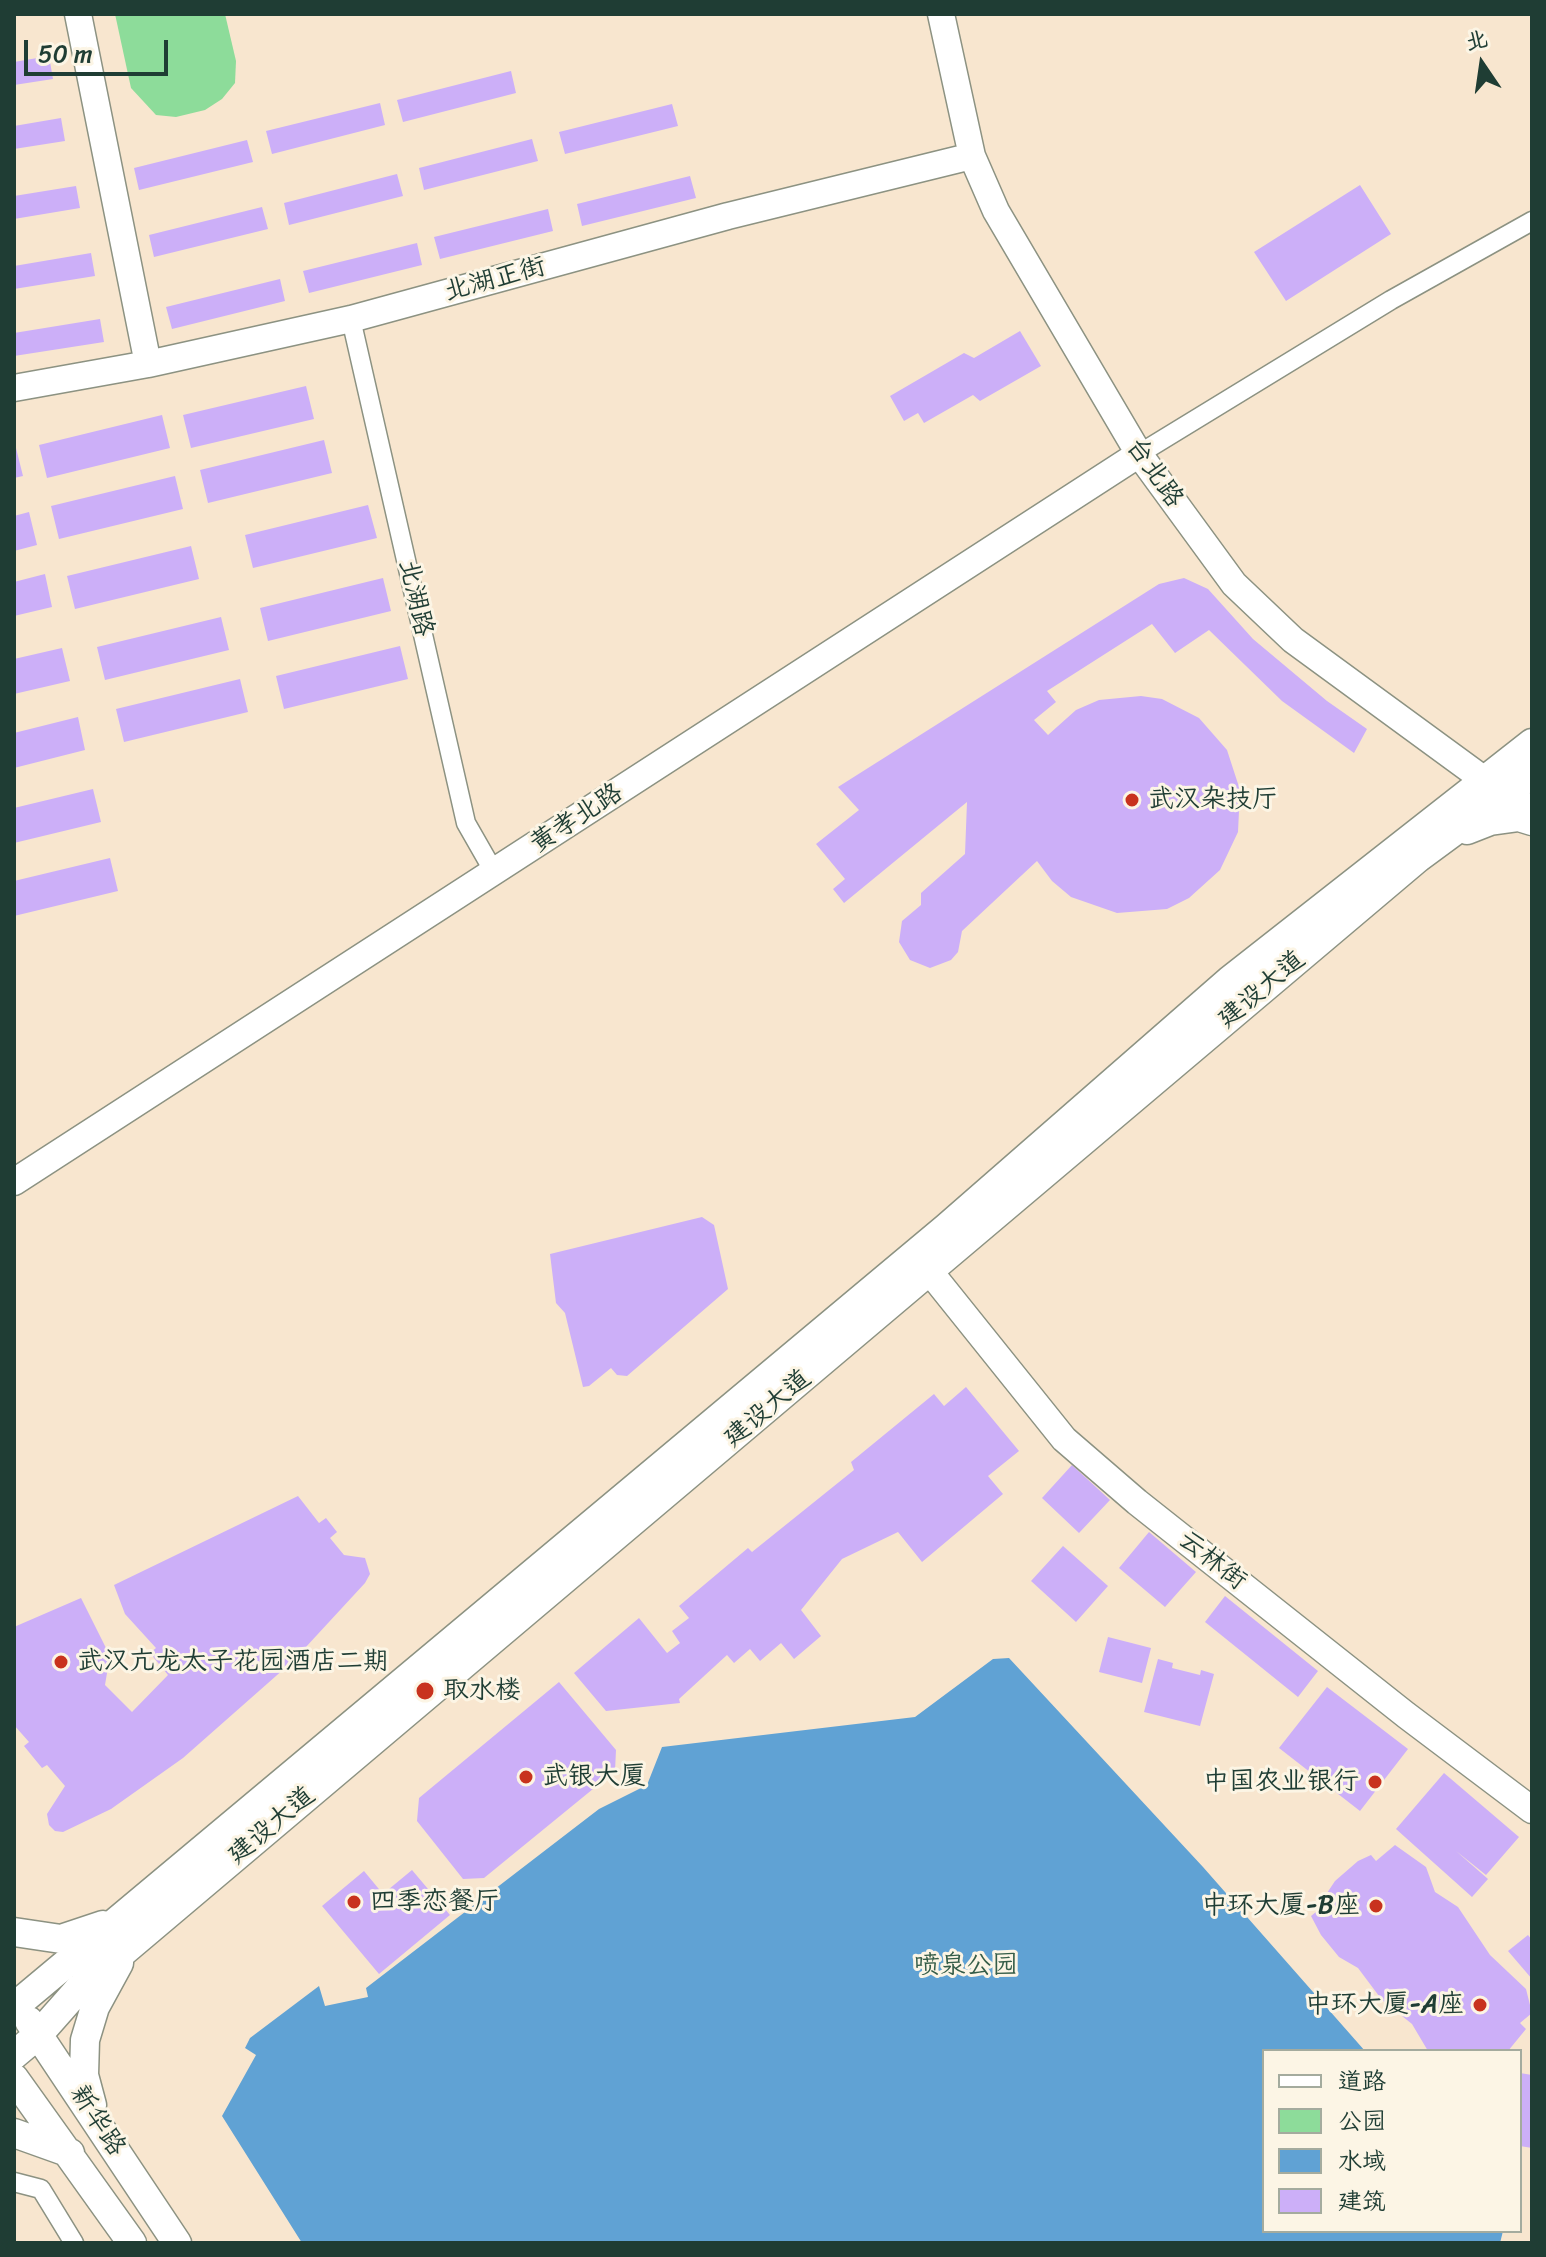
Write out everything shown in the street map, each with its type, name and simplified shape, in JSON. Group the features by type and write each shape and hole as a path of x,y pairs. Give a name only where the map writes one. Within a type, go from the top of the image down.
{"main road":[{"name":"建设大道","path":"15,2004 124,1933 930,1272 1418,858 1494,786 1532,743"},
{"name":"建设大道","path":"14,2055 39,2034 124,1933 946,1228 1230,980 1494,786 1532,774"},
{"path":"1418,858 1461,832 1490,821 1519,817 1532,821"},
{"path":"14,1932 61,1939 124,1933 85,2040 87,2088 110,2142"},
{"name":"新华路","path":"15,2004 39,2034 177,2243"},
{"name":"新华路","path":"14,2078 132,2243"},
{"path":"14,2133 70,2153"}],"street":[{"path":"78,14 148,364"},
{"name":"台北路","path":"941,14 972,156 996,211 1139,454 1234,584 1293,640 1494,786 1532,810"},
{"name":"北湖正街","path":"14,388 148,364 351,319 728,216 972,156"},
{"path":"1139,454 1391,300 1532,221"},
{"name":"北湖路","path":"351,319 466,823 494,872"},
{"name":"黄孝北路","path":"14,1182 1139,454"},
{"name":"云林街","path":"930,1272 1064,1439 1137,1502 1369,1686 1532,1810"},
{"path":"14,2182 41,2189 74,2243"}],"green space":[{"path":"115,14 225,14 236,61 235,83 222,99 205,110 176,117 156,115 131,88"}],"water":[{"name":"喷泉公园","path":"1009,1658 1203,1867 1363,2049 1262,2049 1262,2233 1502,2233 1500,2243 302,2243 222,2116 256,2055 245,2048 250,2038 319,1986 325,2006 368,1997 366,1988 599,1809 647,1785 662,1747 915,1717 993,1659"}],"building":[{"path":"49,56 53,79 14,85 14,62"},
{"path":"511,71 516,93 403,122 397,100"},
{"path":"380,103 385,125 272,154 266,131"},
{"path":"672,104 678,126 565,154 559,132"},
{"path":"61,118 65,141 14,149 14,126"},
{"path":"532,139 538,161 424,190 419,168"},
{"path":"247,140 253,162 139,190 134,168"},
{"path":"397,174 403,196 289,225 284,203"},
{"path":"690,176 696,198 582,226 577,204"},
{"path":"1360,185 1391,234 1286,301 1254,252"},
{"path":"76,186 80,208 14,219 14,196"},
{"path":"262,207 268,229 154,257 149,235"},
{"path":"548,209 553,231 440,259 434,237"},
{"path":"417,243 422,265 309,293 303,271"},
{"path":"91,253 95,276 14,289 14,266"},
{"path":"280,279 285,301 172,329 166,307"},
{"path":"100,319 104,342 14,356 14,333"},
{"path":"1020,331 1041,366 980,401 973,395 924,423 918,413 904,421 890,396 964,353 974,358"},
{"path":"306,386 314,419 191,448 183,415"},
{"path":"162,415 170,448 47,478 39,445"},
{"path":"324,440 332,473 208,503 200,470"},
{"path":"14,445 23,476 14,478"},
{"path":"175,476 183,509 59,539 51,506"},
{"path":"368,505 377,538 253,568 245,535"},
{"path":"29,512 37,545 14,551 14,516"},
{"path":"191,546 199,579 75,609 67,576"},
{"path":"45,574 52,607 14,616 14,582"},
{"path":"383,578 391,611 268,641 260,608"},
{"path":"1184,578 1208,589 1253,639 1327,701 1367,729 1354,753 1282,701 1209,630 1175,653 1152,624 1047,691 1056,702 1034,720 1048,735 1076,710 1099,700 1141,696 1162,699 1199,718 1227,750 1240,790 1238,832 1220,870 1189,898 1167,909 1117,913 1071,897 1052,881 1037,861 962,931 958,952 951,960 930,968 910,960 899,942 902,921 921,905 921,893 965,854 967,802 844,903 833,889 845,879 816,844 859,810 838,787 1159,584"},
{"path":"221,617 229,650 105,680 97,647"},
{"path":"400,646 408,679 284,709 276,676"},
{"path":"62,648 70,681 14,694 14,659"},
{"path":"240,679 248,712 124,742 116,709"},
{"path":"78,717 85,750 14,768 14,733"},
{"path":"93,789 101,822 14,843 14,808"},
{"path":"110,858 118,891 14,916 14,881"},
{"path":"702,1217 714,1225 728,1289 627,1376 617,1375 611,1368 589,1386 583,1387 565,1313 556,1303 550,1254"},
{"path":"966,1387 1019,1451 988,1476 1003,1494 922,1562 898,1532 842,1559 801,1610 821,1636 794,1659 781,1643 760,1661 750,1649 734,1663 727,1655 679,1699 680,1703 606,1711 574,1673 639,1618 667,1653 680,1643 672,1631 689,1618 679,1606 748,1548 752,1552 854,1470 851,1462 934,1394 944,1406"},
{"path":"1072,1465 1110,1500 1079,1533 1042,1498"},
{"path":"298,1496 319,1523 326,1518 337,1532 330,1538 344,1555 365,1558 370,1574 365,1583 293,1661 183,1758 111,1809 63,1832 55,1831 49,1825 47,1814 65,1786 47,1765 42,1768 24,1746 29,1742 14,1725 14,1627 81,1598 106,1648 108,1667 105,1685 132,1712 168,1675 150,1653 156,1648 125,1614 114,1585"},
{"path":"1149,1532 1196,1572 1165,1607 1119,1568"},
{"path":"1063,1546 1108,1586 1076,1622 1031,1581"},
{"path":"1225,1596 1318,1671 1298,1697 1205,1622"},
{"path":"1108,1637 1151,1648 1142,1683 1099,1672"},
{"path":"1158,1659 1173,1663 1172,1668 1200,1675 1201,1670 1214,1674 1200,1726 1144,1712"},
{"name":"武银大厦","path":"559,1682 616,1750 615,1771 484,1878 463,1879 417,1821 419,1798"},
{"path":"1327,1687 1408,1749 1360,1811 1279,1748"},
{"path":"1444,1773 1519,1837 1486,1875 1456,1851 1488,1879 1472,1897 1396,1829"},
{"path":"1395,1845 1426,1867 1435,1892 1458,1907 1490,1955 1526,1989 1532,2013 1520,2023 1526,2029 1510,2049 1427,2049 1412,2024 1382,2000 1358,1968 1339,1957 1321,1935 1311,1916 1332,1899 1327,1893 1335,1881 1358,1861 1371,1855 1376,1861"},
{"path":"412,1870 450,1915 379,1974 322,1906 364,1871 383,1894"},
{"path":"1528,1935 1532,1940 1532,1979 1508,1951"},
{"path":"1522,2073 1532,2075 1532,2148 1522,2146"}],"place":[{"name":"武汉杂技厅","path":"1132,800"},
{"name":"武汉亢龙太子花园酒店二期","path":"61,1662"},
{"name":"取水楼","path":"425,1691"},
{"name":"武银大厦","path":"526,1777"},
{"name":"中国农业银行","path":"1375,1782"},
{"name":"四季恋餐厅","path":"354,1902"},
{"name":"中环大厦-B座","path":"1376,1906"},
{"name":"中环大厦-A座","path":"1480,2005"}]}
